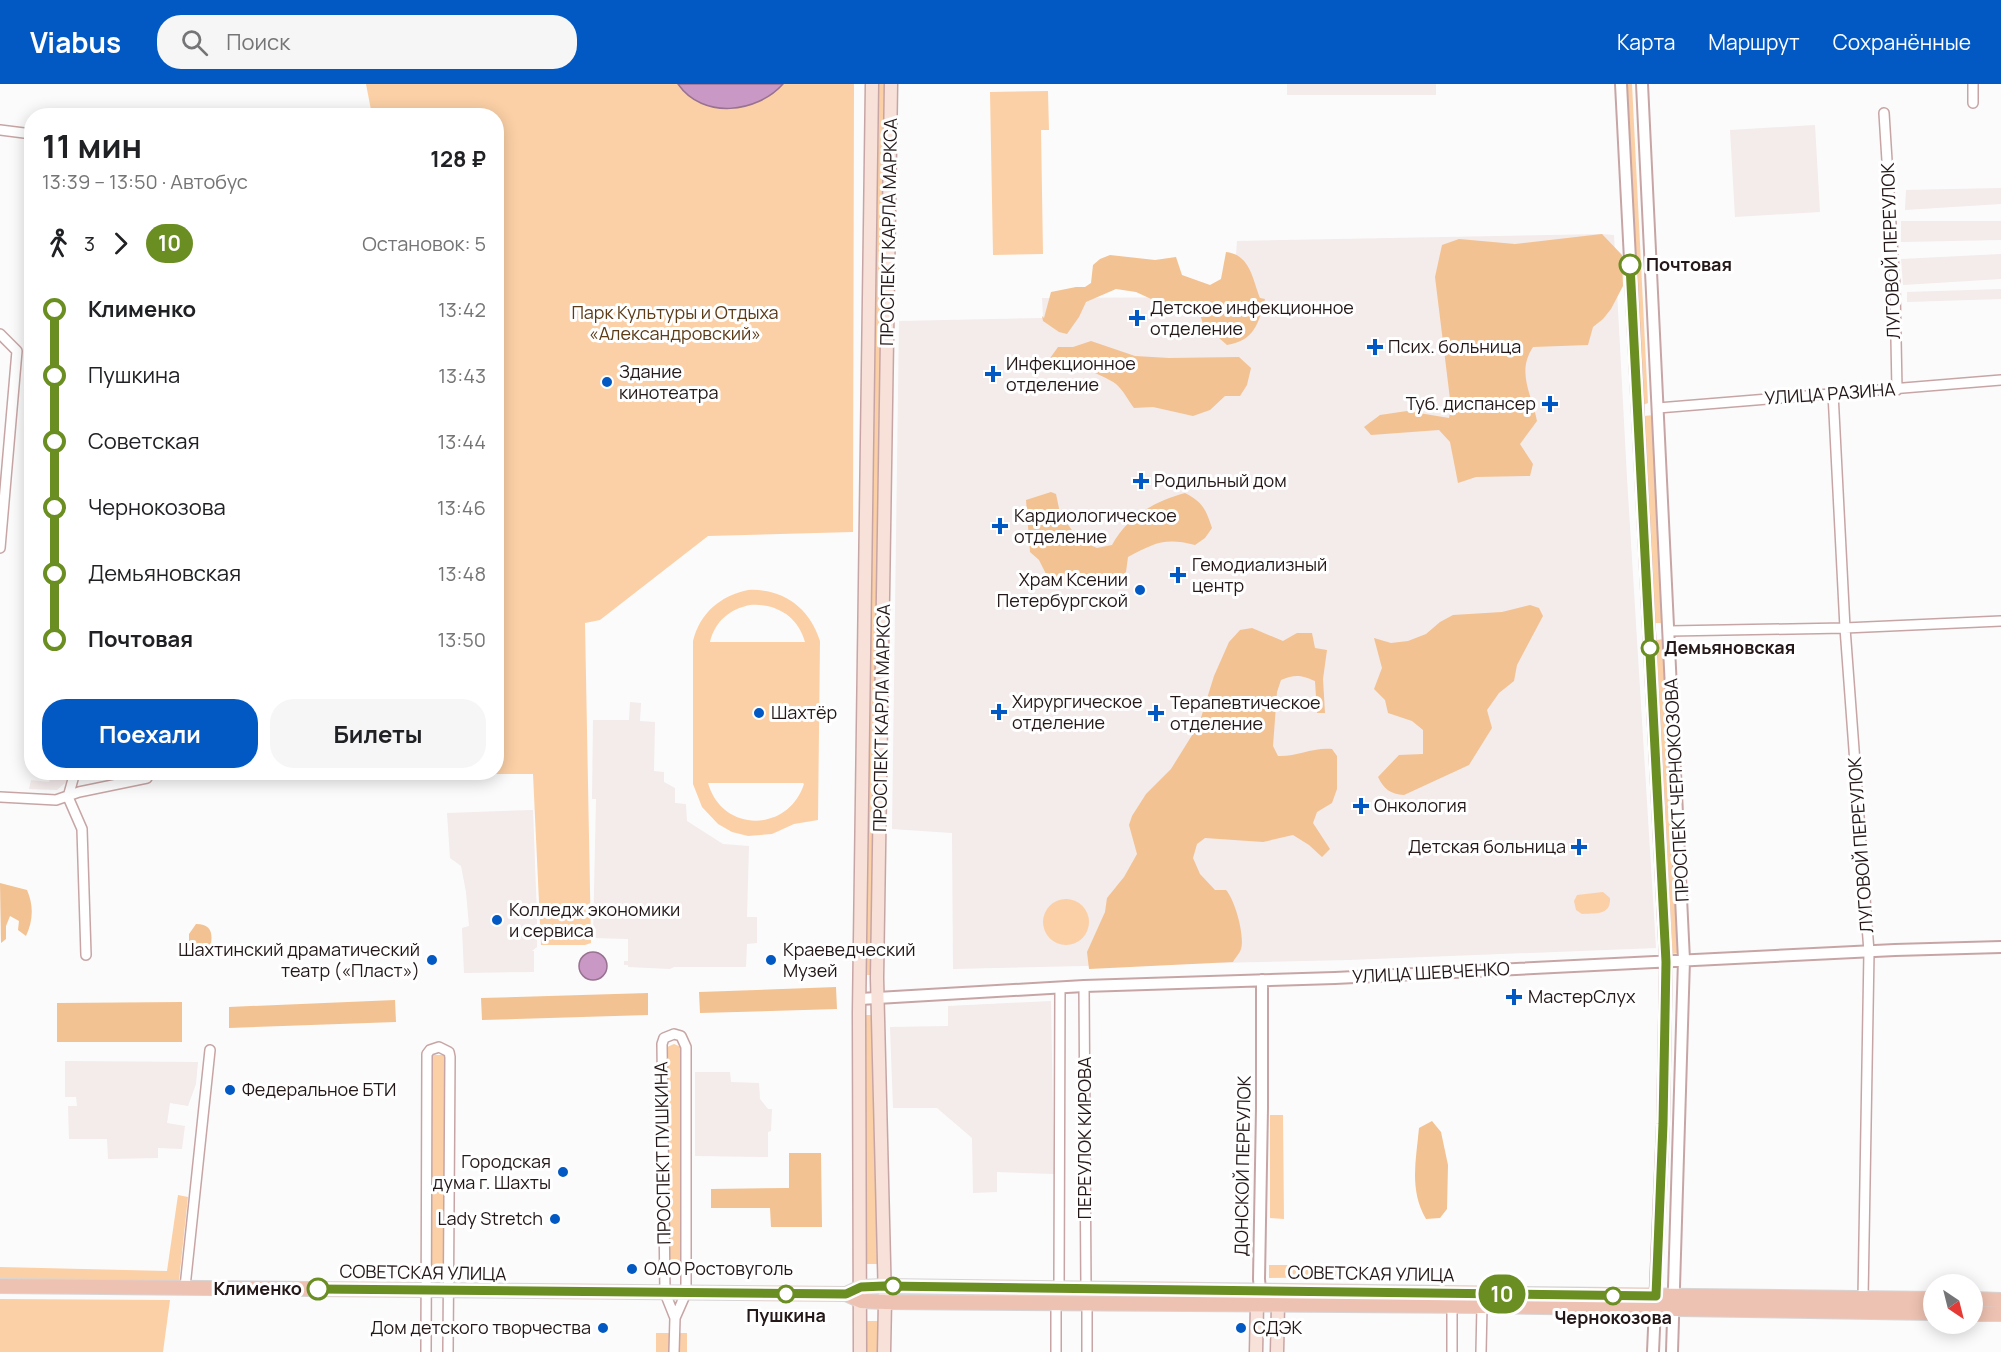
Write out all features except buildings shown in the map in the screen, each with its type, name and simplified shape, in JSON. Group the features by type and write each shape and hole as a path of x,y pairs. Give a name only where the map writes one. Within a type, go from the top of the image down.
{"main road":[{"name":"ПРОСПЕКТ КАРЛА МАРКСА","path":"860,1352 860,999 872,84"},
{"name":"ПРОСПЕКТ КАРЛА МАРКСА","path":"884,1352 885,1302 877,998 891,84"},
{"name":"СОВЕТСКАЯ УЛИЦА","path":"0,1286 846,1294 861,1301 885,1302 1260,1290 1655,1303"},
{"name":"СОВЕТСКАЯ УЛИЦА","path":"846,1294 861,1287 884,1286 1058,1296"},
{"name":"ДОНСКОЙ ПЕРЕУЛОК","path":"1256,1352 1257,1305 1260,1290"},
{"name":"СОВЕТСКАЯ УЛИЦА","path":"1087,1296 1257,1305 1452,1306 1923,1299"},
{"path":"1983,1299 2001,1300"},
{"name":"СОВЕТСКАЯ УЛИЦА","path":"1675,1303 1923,1313"},
{"path":"1278,1305 1278,1352"},
{"path":"1983,1314 2001,1314"}],"street":[{"name":"ПРОСПЕКТ ЧЕРНОКОЗОВА","path":"1621,84 1666,962 1663,1124 1653,1352"},
{"name":"ПРОСПЕКТ ЧЕРНОКОЗОВА","path":"1642,84 1684,960 1672,1352"},
{"path":"1972,84 1973,103"},
{"name":"ЛУГОВОЙ ПЕРЕУЛОК","path":"1884,113 1895,288 1897,390"},
{"path":"0,130 24,133"},
{"path":"0,333 17,351 0,548"},
{"name":"УЛИЦА РАЗИНА","path":"1658,408 2001,380"},
{"name":"ЛУГОВОЙ ПЕРЕУЛОК","path":"1833,393 1845,628 1869,952 1863,1298"},
{"path":"1670,631 1845,628 2001,621"},
{"path":"73,780 68,797 82,829 86,955"},
{"path":"0,797 56,800 79,792 137,780"},
{"name":"УЛИЦА ШЕВЧЕНКО","path":"860,999 1084,986 2001,947"},
{"name":"ДОНСКОЙ ПЕРЕУЛОК","path":"1260,1290 1262,980"},
{"name":"ПЕРЕУЛОК КИРОВА","path":"1084,986 1087,1352"},
{"name":"ПЕРЕУЛОК КИРОВА","path":"1056,1352 1060,988"},
{"name":"ПРОСПЕКТ ПУШКИНА","path":"674,1352 675,1318 686,1293 686,1047 681,1036 674,1034 664,1038 662,1044 664,1293 675,1318"},
{"path":"426,1352 427,1054 430,1050 439,1047 449,1052 450,1057 448,1352"},
{"path":"185,1287 210,1050"},
{"path":"1260,1290 1278,1305"},
{"path":"1452,1306 1452,1352"},
{"path":"1481,1352 1482,1306"}],"shaded area":[{"path":"678,84 783,84 772,94 759,101 730,108 701,103 689,96"},
{"path":"1287,84 1436,84 1436,95 1287,95"},
{"path":"1815,125 1820,212 1735,217 1730,130"},
{"path":"2001,188 2001,204 1905,210 1906,190"},
{"path":"1901,221 2001,221 2001,240 1901,242"},
{"path":"1602,234 1622,255 1623,286 1611,309 1593,327 1588,345 1533,347 1528,357 1525,375 1537,421 1520,444 1533,464 1530,476 1476,477 1458,483 1450,442 1439,430 1371,435 1364,427 1380,415 1407,411 1449,418 1451,407 1435,277 1442,245 1459,239 1515,244"},
{"path":"1614,235 1656,948 1348,960 953,969 952,833 892,829 899,321 1043,318 1042,298 1233,297 1237,241"},
{"path":"1226,252 1234,254 1245,262 1260,298 1265,299 1254,330 1236,343 1227,345 1203,324 1199,311 1192,304 1182,302 1162,304 1136,292 1116,289 1086,302 1067,334 1059,332 1043,321 1042,316 1044,318 1051,292 1085,287 1091,283 1093,265 1110,255 1155,260 1176,257 1182,275 1210,285 1221,279"},
{"path":"2001,254 2001,279 1903,285 1901,259"},
{"path":"2001,289 2001,299 1907,302 1907,292"},
{"path":"1091,341 1135,356 1239,357 1251,368 1247,385 1240,396 1225,396 1210,410 1193,416 1153,407 1134,408 1121,389 1110,380 1074,366 1048,361 1058,347 1073,347"},
{"path":"1051,492 1056,494 1060,513 1076,536 1097,548 1112,545 1126,526 1143,512 1185,493 1203,507 1212,528 1205,538 1195,545 1176,542 1160,543 1128,557 1126,572 1115,581 1060,585 1048,578 1039,560 1030,552 1026,500"},
{"path":"1530,605 1539,608 1543,616 1517,665 1514,681 1499,693 1487,710 1492,728 1469,765 1404,795 1388,790 1378,777 1399,755 1423,754 1423,730 1412,721 1388,713 1385,700 1374,689 1382,668 1374,638 1391,643 1408,641 1426,634 1453,615 1502,612"},
{"path":"1252,628 1283,641 1297,633 1312,633 1315,648 1327,650 1323,679 1325,713 1317,713 1315,681 1298,676 1281,680 1277,692 1273,746 1278,756 1332,749 1337,756 1337,789 1332,803 1317,812 1313,823 1330,849 1322,857 1293,835 1263,842 1205,838 1197,844 1193,858 1200,874 1215,890 1226,890 1233,902 1242,943 1233,962 1089,969 1087,952 1105,912 1107,898 1124,877 1137,854 1129,825 1132,816 1146,794 1171,769 1199,724 1214,676 1229,642 1240,630"},
{"path":"630,702 641,703 640,721 655,722 654,771 664,772 664,782 675,788 675,803 686,804 687,821 723,844 749,846 747,917 757,917 757,943 747,944 746,967 674,967 670,969 628,967 624,965 624,961 628,961 628,939 593,938 596,799 592,799 593,720 629,720"},
{"path":"31,780 49,782 50,780 67,780 57,790 29,789"},
{"path":"533,810 537,916 537,947 532,951 534,951 534,972 464,973 462,928 469,926 466,892 461,866 450,858 447,813"},
{"path":"0,883 27,890 32,913 26,936 18,930 19,921 10,916 6,926 6,939 1,943"},
{"path":"196,924 206,926 210,931 210,949 204,952 196,951 189,945 189,934"},
{"path":"593,952 603,956 607,966 603,976 593,980 583,976 579,966 583,956"},
{"path":"836,987 837,1009 700,1013 699,992"},
{"path":"648,993 648,1015 482,1020 481,998"},
{"path":"395,1000 396,1022 229,1028 229,1007"},
{"path":"1051,1001 1054,1174 997,1172 997,1192 973,1193 972,1138 937,1108 893,1108 890,1027 948,1026 948,1006"},
{"path":"182,1002 182,1042 57,1042 57,1003"},
{"path":"65,1061 198,1062 196,1084 188,1106 170,1103 167,1123 185,1126 182,1149 158,1148 158,1158 108,1159 107,1139 69,1139 68,1106 77,1106 76,1097 65,1097"},
{"path":"695,1072 730,1072 731,1082 759,1083 760,1099 768,1109 772,1109 771,1131 768,1132 768,1157 695,1156"},
{"path":"1432,1121 1441,1132 1448,1165 1447,1209 1440,1218 1426,1219 1417,1197 1415,1163 1419,1128"},
{"path":"789,1153 821,1153 822,1227 771,1227 770,1208 711,1208 711,1189 789,1188"}],"green space":[{"name":"Парк Культуры и Отдыха «Александровский»","path":"366,84 854,84 853,532 708,536 600,620 585,623 591,943 585,945 541,945 533,774 504,774 504,108 371,108"},
{"path":"879,84 885,84 872,975 866,975"},
{"path":"1626,84 1632,84 1648,403 1643,405"},
{"path":"1048,91 1049,130 1041,130 1043,254 993,255 990,92"},
{"path":"1655,415 1663,623 1651,623 1643,416"},
{"path":"761,590 773,592 793,602 809,619 820,641 818,820 794,824 772,834 748,836 732,832 718,824 702,807 693,784 693,641 706,614 720,601 738,593","holes":["750,605 769,606 785,613 797,625 805,642 710,642 724,617","708,783 803,783 804,784 796,800 784,812 755,821 740,818 727,811 715,799"]},
{"path":"1664,639 1681,953 1671,954 1656,640"},
{"path":"1603,892 1610,898 1610,904 1605,911 1582,914 1576,910 1574,901 1577,895"},
{"path":"1066,899 1082,906 1089,922 1082,938 1066,945 1050,938 1043,922 1050,906"},
{"path":"863,1015 874,1015 877,1264 866,1264"},
{"path":"674,1044 681,1047 685,1265 666,1266 665,1048"},
{"path":"432,1055 445,1055 444,1265 431,1265"},
{"path":"1270,1115 1283,1115 1284,1219 1270,1218"},
{"path":"178,1195 188,1197 179,1281 0,1279 0,1267 167,1271"},
{"path":"1269,1265 1348,1265 1348,1277 1269,1278"},
{"path":"0,1299 170,1300 163,1352 0,1352"},
{"path":"866,1321 879,1321 878,1352 865,1352"},
{"path":"656,1333 687,1333 687,1352 656,1352"}],"bus line":[{"name":"10","path":"318,1289 846,1294 861,1287 884,1286 1656,1296 1663,1124 1666,962 1630,265"}],"place":[{"name":"Почтовая","path":"1630,265"},
{"name":"Детское инфекционное отделение","path":"1137,318"},
{"name":"Псих. больница","path":"1375,347"},
{"name":"Инфекционное отделение","path":"993,374"},
{"name":"Здание кинотеатра","path":"607,382"},
{"name":"Туб. диспансер","path":"1550,404"},
{"name":"Родильный дом","path":"1141,481"},
{"name":"Кардиологическое отделение","path":"1000,526"},
{"name":"Гемодиализный центр","path":"1178,575"},
{"name":"Храм Ксении Петербургской","path":"1140,590"},
{"name":"Демьяновская","path":"1650,648"},
{"name":"Хирургическое отделение","path":"999,712"},
{"name":"Шахтёр","path":"759,713"},
{"name":"Терапевтическое отделение","path":"1156,713"},
{"name":"Онкология","path":"1361,806"},
{"name":"Детская больница","path":"1579,847"},
{"name":"Колледж экономики и сервиса","path":"497,920"},
{"name":"Шахтинский драматический театр («Пласт»)","path":"432,960"},
{"name":"Краеведческий Музей","path":"771,960"},
{"name":"МастерСлух","path":"1514,997"},
{"name":"Федеральное БТИ","path":"230,1090"},
{"name":"Городская дума г. Шахты","path":"563,1172"},
{"name":"Lady Stretch","path":"555,1219"},
{"name":"ОАО Ростовуголь","path":"632,1269"},
{"name":"Клименко","path":"318,1289"},
{"name":"Пушкина","path":"786,1294"},
{"name":"Чернокозова","path":"1613,1296"},
{"name":"Дом детского творчества","path":"603,1328"},
{"name":"СДЭК","path":"1241,1328"}]}
